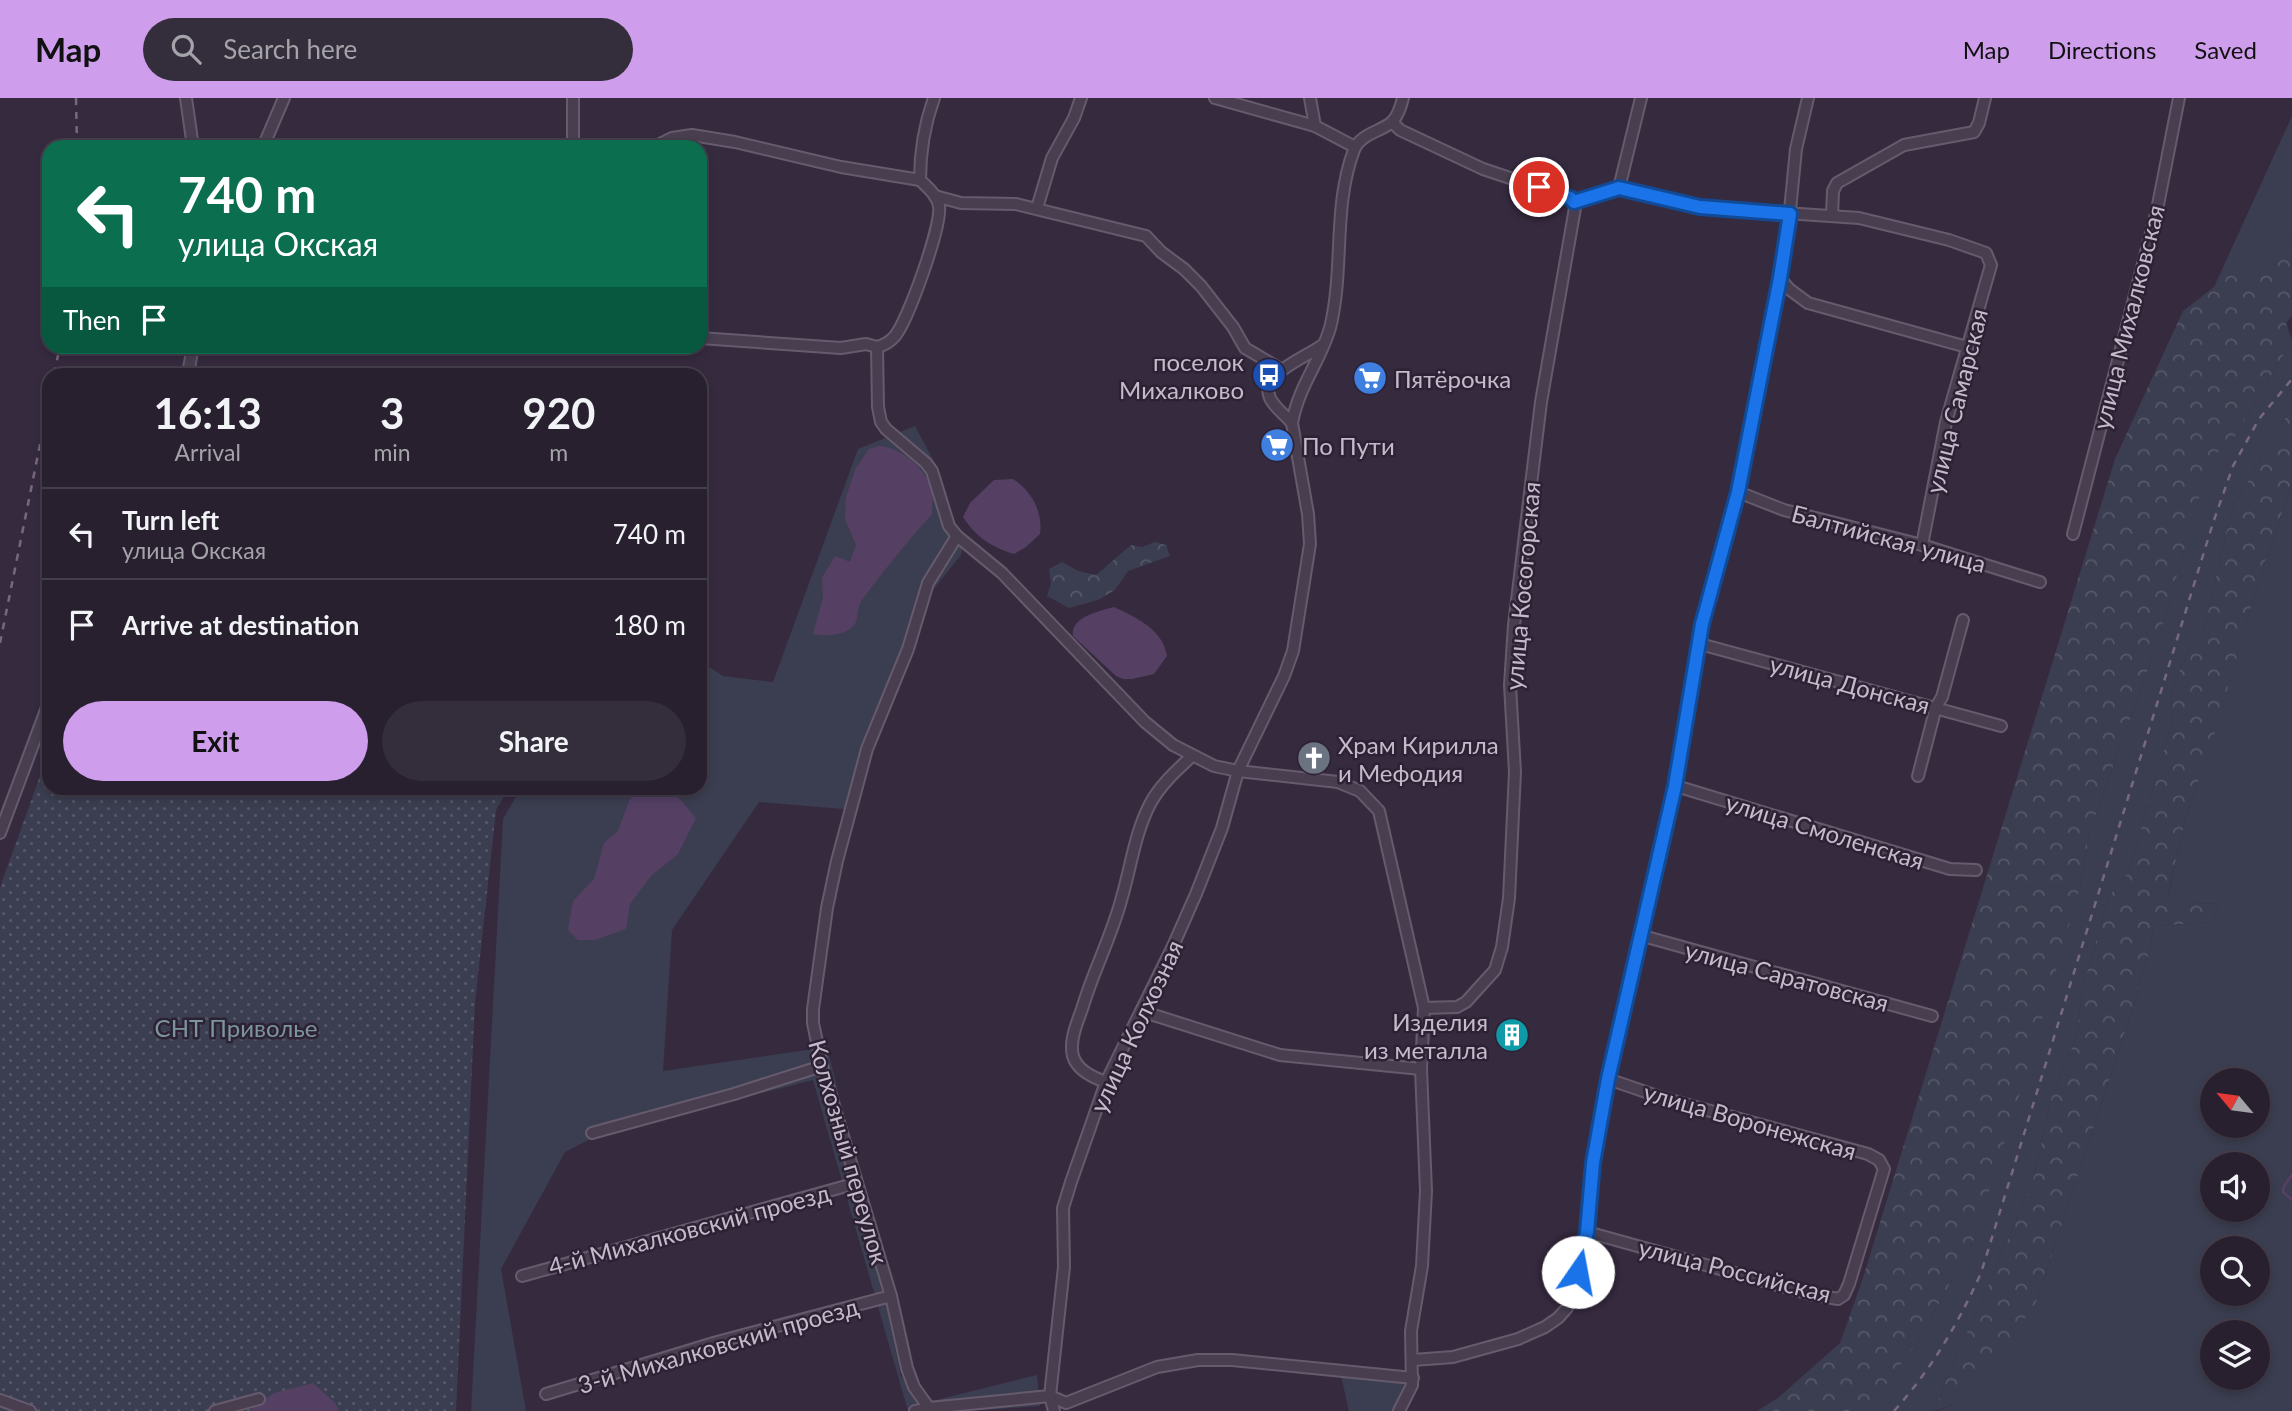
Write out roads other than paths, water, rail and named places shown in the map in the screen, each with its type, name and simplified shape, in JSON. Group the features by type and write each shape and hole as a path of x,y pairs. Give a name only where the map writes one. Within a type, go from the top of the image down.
{"street":[{"path":"186,98 191,140"},
{"path":"266,140 284,98"},
{"path":"573,98 573,140"},
{"path":"920,180 923,134 934,98"},
{"path":"1037,208 1052,158 1082,98"},
{"path":"1215,98 1315,126 1355,147"},
{"path":"1310,98 1315,126"},
{"path":"1324,344 1280,368 1264,395 1292,423 1304,383 1324,344 1332,315 1343,187 1355,147 1359,141 1392,121 1403,98"},
{"path":"1619,188 1641,98"},
{"path":"1413,1360 1440,1359 1518,1339 1549,1325 1565,1311 1570,1302 1587,1232 1593,1163 1608,1079 1643,936 1675,786 1702,624 1738,492 1780,278 1796,149 1808,98"},
{"path":"1392,121 1400,130 1483,169 1570,198 1574,202 1619,188 1700,207 1832,215 1835,185 1904,145 1974,132 1985,98"},
{"name":"улица Михалковская","path":"2073,534 2157,210 2179,98"},
{"path":"668,140 691,135 735,142 841,167 920,180 935,196 939,212 914,294 898,331 887,343 877,347 866,344 841,348 707,338"},
{"path":"935,196 961,203 1016,204 1146,236 1201,286 1233,327 1245,348 1280,368"},
{"name":"улица Косогорская","path":"1424,1009 1457,1007 1466,1002 1495,970 1505,935 1514,786 1510,685 1514,625 1541,402 1574,202"},
{"name":"улица Самарская","path":"1832,215 1859,218 1949,240 1984,252 1991,263 1940,448 1922,545"},
{"path":"1780,278 1789,289 1808,303 1967,347"},
{"path":"877,347 881,422 932,471 949,526 957,536 1002,573 1145,722 1173,745 1214,766 1338,782 1360,791 1372,801 1381,814 1424,1009 1421,1069 1426,1191 1421,1276 1411,1331 1413,1378 1410,1391 1399,1411"},
{"name":"улица Колхозная","path":"1054,1411 1050,1396 1064,1267 1063,1209 1105,1083 1173,946 1219,836 1238,771 1291,660 1310,544 1308,514 1292,423"},
{"name":"Балтийская улица","path":"1738,492 1784,510 1922,545 2040,582"},
{"name":"Колхозный переулок","path":"929,1408 914,1387 907,1368 891,1296 822,1066 813,1023 813,1009 827,908 848,816 873,729 908,649 928,583 957,536"},
{"path":"1918,776 1963,620"},
{"name":"улица Донская","path":"1700,644 2001,726"},
{"path":"0,833 42,721"},
{"path":"1105,1083 1093,1077 1074,1060 1072,1048 1076,1026 1119,906 1148,808 1162,787 1192,756"},
{"name":"улица Смоленская","path":"1675,786 1950,869 1976,870"},
{"name":"улица Саратовская","path":"1643,936 1931,1016"},
{"path":"1142,1011 1280,1055 1421,1069"},
{"path":"592,1133 734,1094 822,1066"},
{"name":"улица Воронежская","path":"1608,1079 1663,1098 1868,1154 1880,1160 1884,1171 1849,1284 1842,1297"},
{"name":"4-й Михалковский проезд","path":"522,1276 856,1183"},
{"name":"улица Российская","path":"1587,1232 1810,1294 1836,1299 1842,1297"},
{"name":"3-й Михалковский проезд","path":"546,1394 717,1342 891,1296"},
{"path":"915,1411 1050,1396 1066,1403 1157,1367 1205,1360 1232,1360 1413,1378"},
{"path":"215,1411 259,1399"},
{"path":"0,1400 30,1411"}],"waterway":[{"path":"2292,1175 2283,1192 2292,1200"}],"railway":[{"path":"76,98 77,140"},
{"path":"55,368 58,354"},
{"path":"1894,1411 1943,1346 1981,1273 2213,523 2233,466 2259,419 2292,379"},
{"path":"0,643 42,435"}],"place":[{"name":"поселок Михалково","path":"1269,375"},
{"name":"Пятёрочка","path":"1370,378"},
{"name":"По Пути","path":"1277,445"},
{"name":"Храм Кирилла и Мефодия","path":"1314,758"},
{"name":"Изделия из металла","path":"1512,1035"}],"park label":[{"name":"СНТ Приволье","path":"236,1027"}]}
